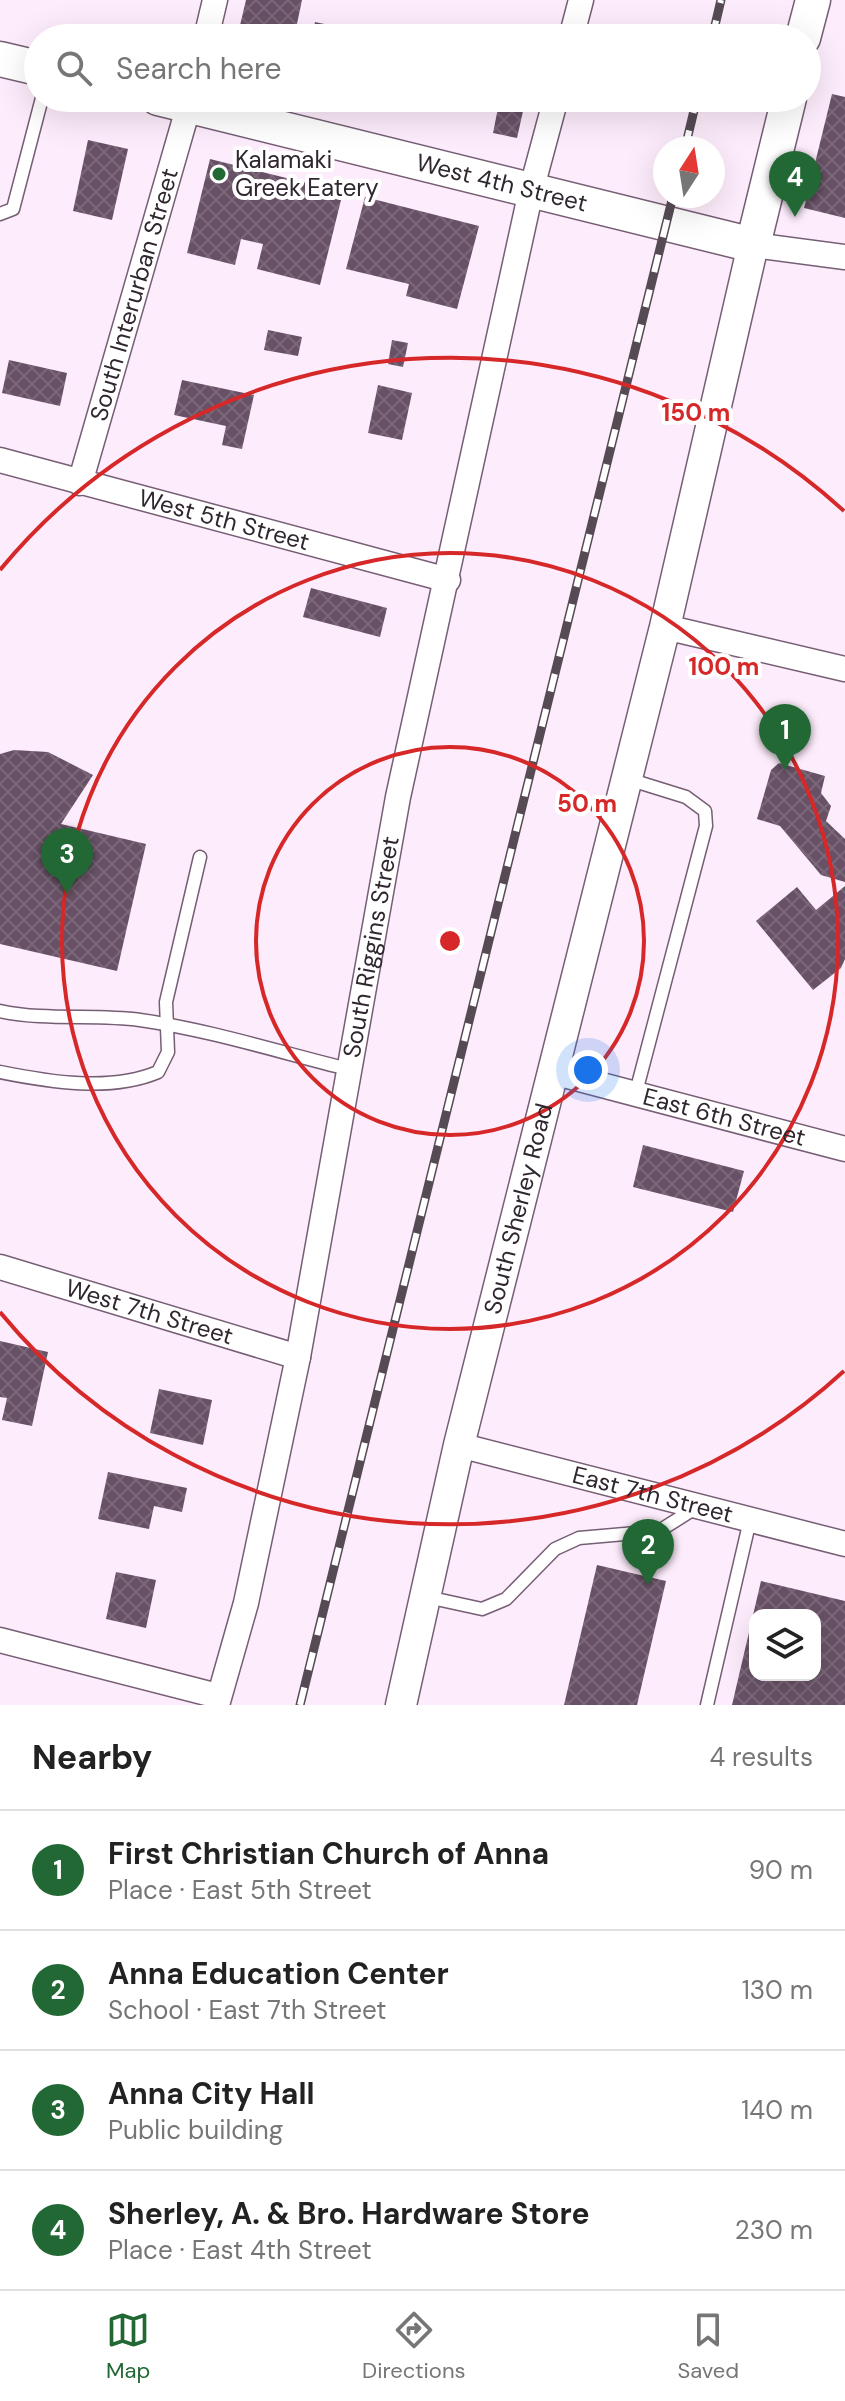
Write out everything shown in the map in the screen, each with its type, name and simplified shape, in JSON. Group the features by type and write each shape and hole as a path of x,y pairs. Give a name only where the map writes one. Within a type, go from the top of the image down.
{"main road":[{"path":"807,24 813,0"},
{"path":"0,59 24,65"},
{"name":"West 4th Street","path":"223,112 753,245"},
{"path":"753,245 786,112"}],"street":[{"path":"209,24 215,0"},
{"path":"575,24 581,0"},
{"name":"South Interurban Street","path":"80,483 177,112"},
{"name":"South Riggins Street","path":"217,1700 246,1603 298,1357 398,797 531,191 552,112"},
{"path":"753,245 845,257"},
{"name":"South Sherley Road","path":"401,1705 459,1445 556,1073 665,627 753,245"},
{"name":"West 5th Street","path":"0,460 448,580"},
{"path":"665,627 845,669"},
{"name":"East 6th Street","path":"556,1073 845,1149"},
{"name":"West 7th Street","path":"0,1267 298,1357"},
{"name":"East 7th Street","path":"459,1445 845,1544"},
{"path":"0,1640 217,1700"}],"lane":[{"path":"0,214 13,209 38,112"},
{"path":"628,779 686,797 705,811 706,826 636,1092"},
{"path":"0,1072 79,1084 143,1079 158,1072 168,1052 171,975 200,857"},
{"path":"0,1011 21,1016 138,1020 348,1069"},
{"path":"425,1597 482,1609 506,1599 555,1549 579,1538 659,1531 697,1507"},
{"path":"707,1705 750,1520"}],"building":[{"path":"246,0 302,0 297,24 240,24"},
{"path":"832,94 845,97 845,218 804,208"},
{"path":"497,112 523,112 517,138 493,133"},
{"path":"88,140 128,149 112,220 73,211"},
{"path":"210,159 343,192 320,285 257,269 263,244 241,239 235,265 187,253"},
{"path":"365,197 479,226 457,309 406,296 409,284 346,269"},
{"path":"268,330 302,337 298,356 264,350"},
{"path":"392,340 408,343 403,367 388,364"},
{"path":"9,360 67,373 60,406 2,393"},
{"path":"182,380 254,395 242,449 222,445 226,426 174,415"},
{"path":"378,385 412,393 402,440 368,433"},
{"path":"311,588 387,608 380,637 303,617"},
{"path":"14,750 48,752 93,775 61,824 146,844 117,971 0,944 0,754"},
{"path":"779,763 825,776 821,793 831,806 826,821 845,839 845,882 821,875 780,826 757,819 771,770"},
{"path":"845,886 845,959 841,968 813,990 756,921 797,887 816,910"},
{"path":"643,1145 744,1171 733,1212 633,1187"},
{"path":"0,1341 48,1352 32,1426 2,1420 7,1398 0,1397"},
{"path":"159,1389 212,1400 203,1445 150,1433"},
{"path":"108,1472 187,1488 182,1512 154,1506 149,1529 98,1519"},
{"path":"597,1565 666,1581 637,1705 564,1705"},
{"path":"116,1572 156,1580 146,1628 106,1619"},
{"path":"761,1581 845,1601 845,1705 732,1705 749,1632 749,1681 821,1681 821,1609 754,1609"}],"railway":[{"path":"715,24 721,0"},
{"path":"688,136 694,112"},
{"path":"300,1705 670,208"}],"place":[{"name":"Kalamaki Greek Eatery","path":"219,174"},
{"name":"Sherley, A. & Bro. Hardware Store","path":"795,217"},
{"name":"First Christian Church of Anna","path":"785,770"},
{"name":"Anna City Hall","path":"67,894"},
{"name":"Anna Education Center","path":"648,1585"}]}
